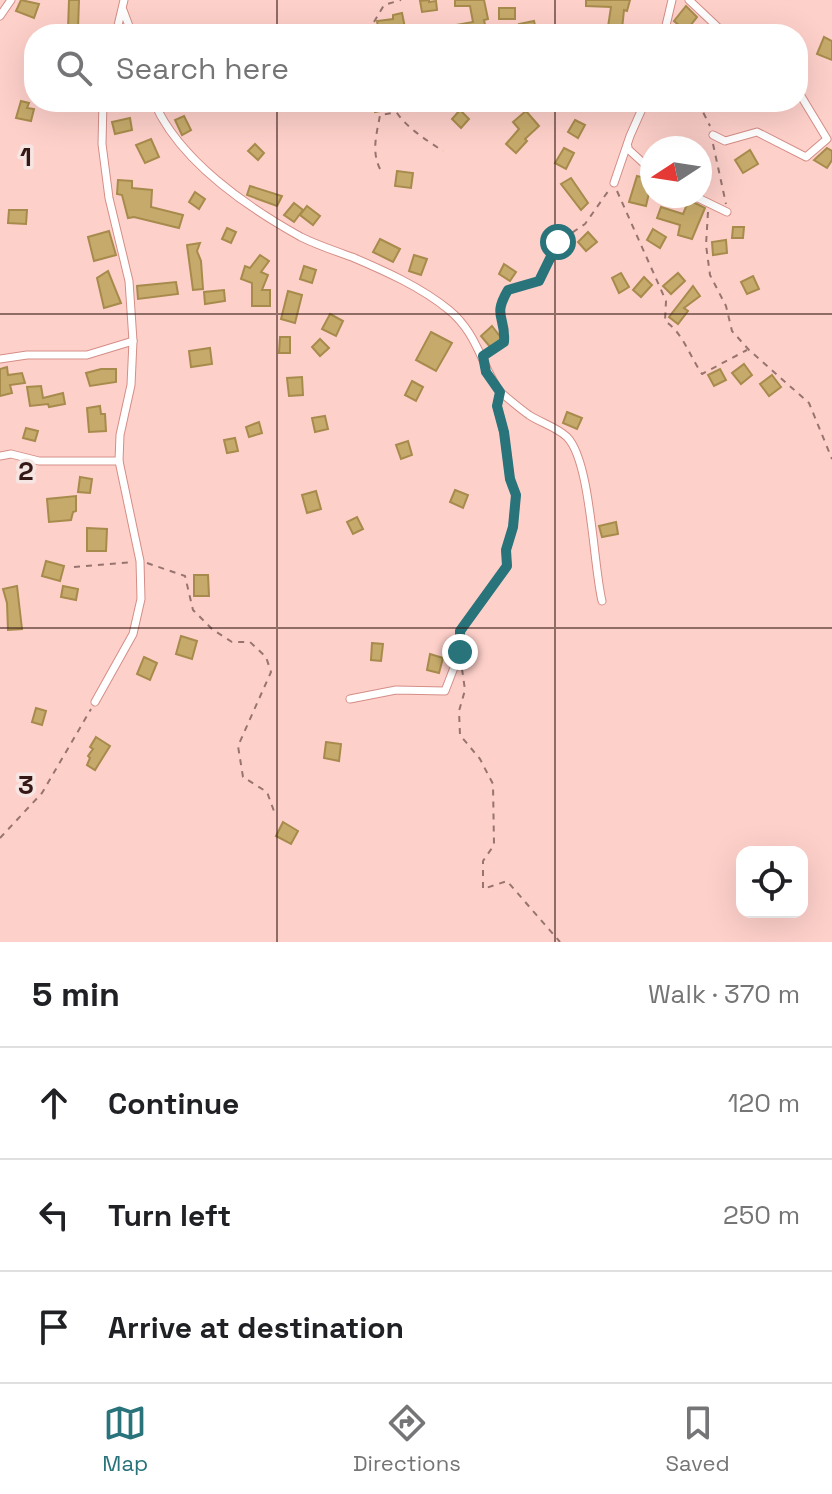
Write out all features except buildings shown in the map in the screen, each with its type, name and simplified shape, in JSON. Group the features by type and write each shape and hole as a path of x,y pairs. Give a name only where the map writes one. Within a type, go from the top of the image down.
{"street":[{"path":"0,16 11,0"},
{"path":"666,24 672,0"},
{"path":"689,0 714,24"},
{"path":"118,24 123,4"},
{"path":"123,4 129,24"},
{"path":"713,135 725,141 757,132 806,157 827,139 808,108"},
{"path":"95,702 133,634 141,599 140,561 119,461 120,435 131,385 133,341 129,281 109,198 102,144 103,112"},
{"path":"161,112 203,168 236,195 302,237 357,259 424,293 451,311 483,356 486,372 500,392 530,416 565,435 578,450 595,541 596,575 602,601"},
{"path":"614,183 641,112"},
{"path":"630,136 628,149 640,160"},
{"path":"712,206 727,212"},
{"path":"0,359 27,355 87,355 133,341"},
{"path":"350,699 396,690 445,691 460,652 460,631 507,566 506,550 513,527 516,495 510,479 497,406 500,392"},
{"path":"0,456 11,454 39,461 119,461"}],"path":[{"path":"374,24 384,5 401,0"},
{"path":"703,112 713,135 727,212"},
{"path":"380,169 375,159 378,138 375,132 380,115 394,113 421,137 443,151"},
{"path":"483,356 504,342 505,328 499,320 499,305 508,290 539,281 558,242 585,224 614,183"},
{"path":"614,183 666,301 665,321 679,330 687,353 702,374 749,350"},
{"path":"707,208 706,245 710,275 726,306 732,331 809,403 832,459"},
{"path":"74,567 140,561 185,576 193,610 202,620 232,642 250,642 266,657 271,672 238,746 243,777 267,792 275,814"},
{"path":"460,652 465,690 459,711 460,735 480,759 493,784 494,845 483,861 483,889 507,881 560,942"},
{"path":"0,838 42,793 95,702"}],"route":[{"path":"460,652 460,631 507,566 506,550 513,527 516,495 510,479 497,406 500,392 486,372 483,356 504,342 505,328 499,320 499,305 508,290 539,281 558,242"}]}
